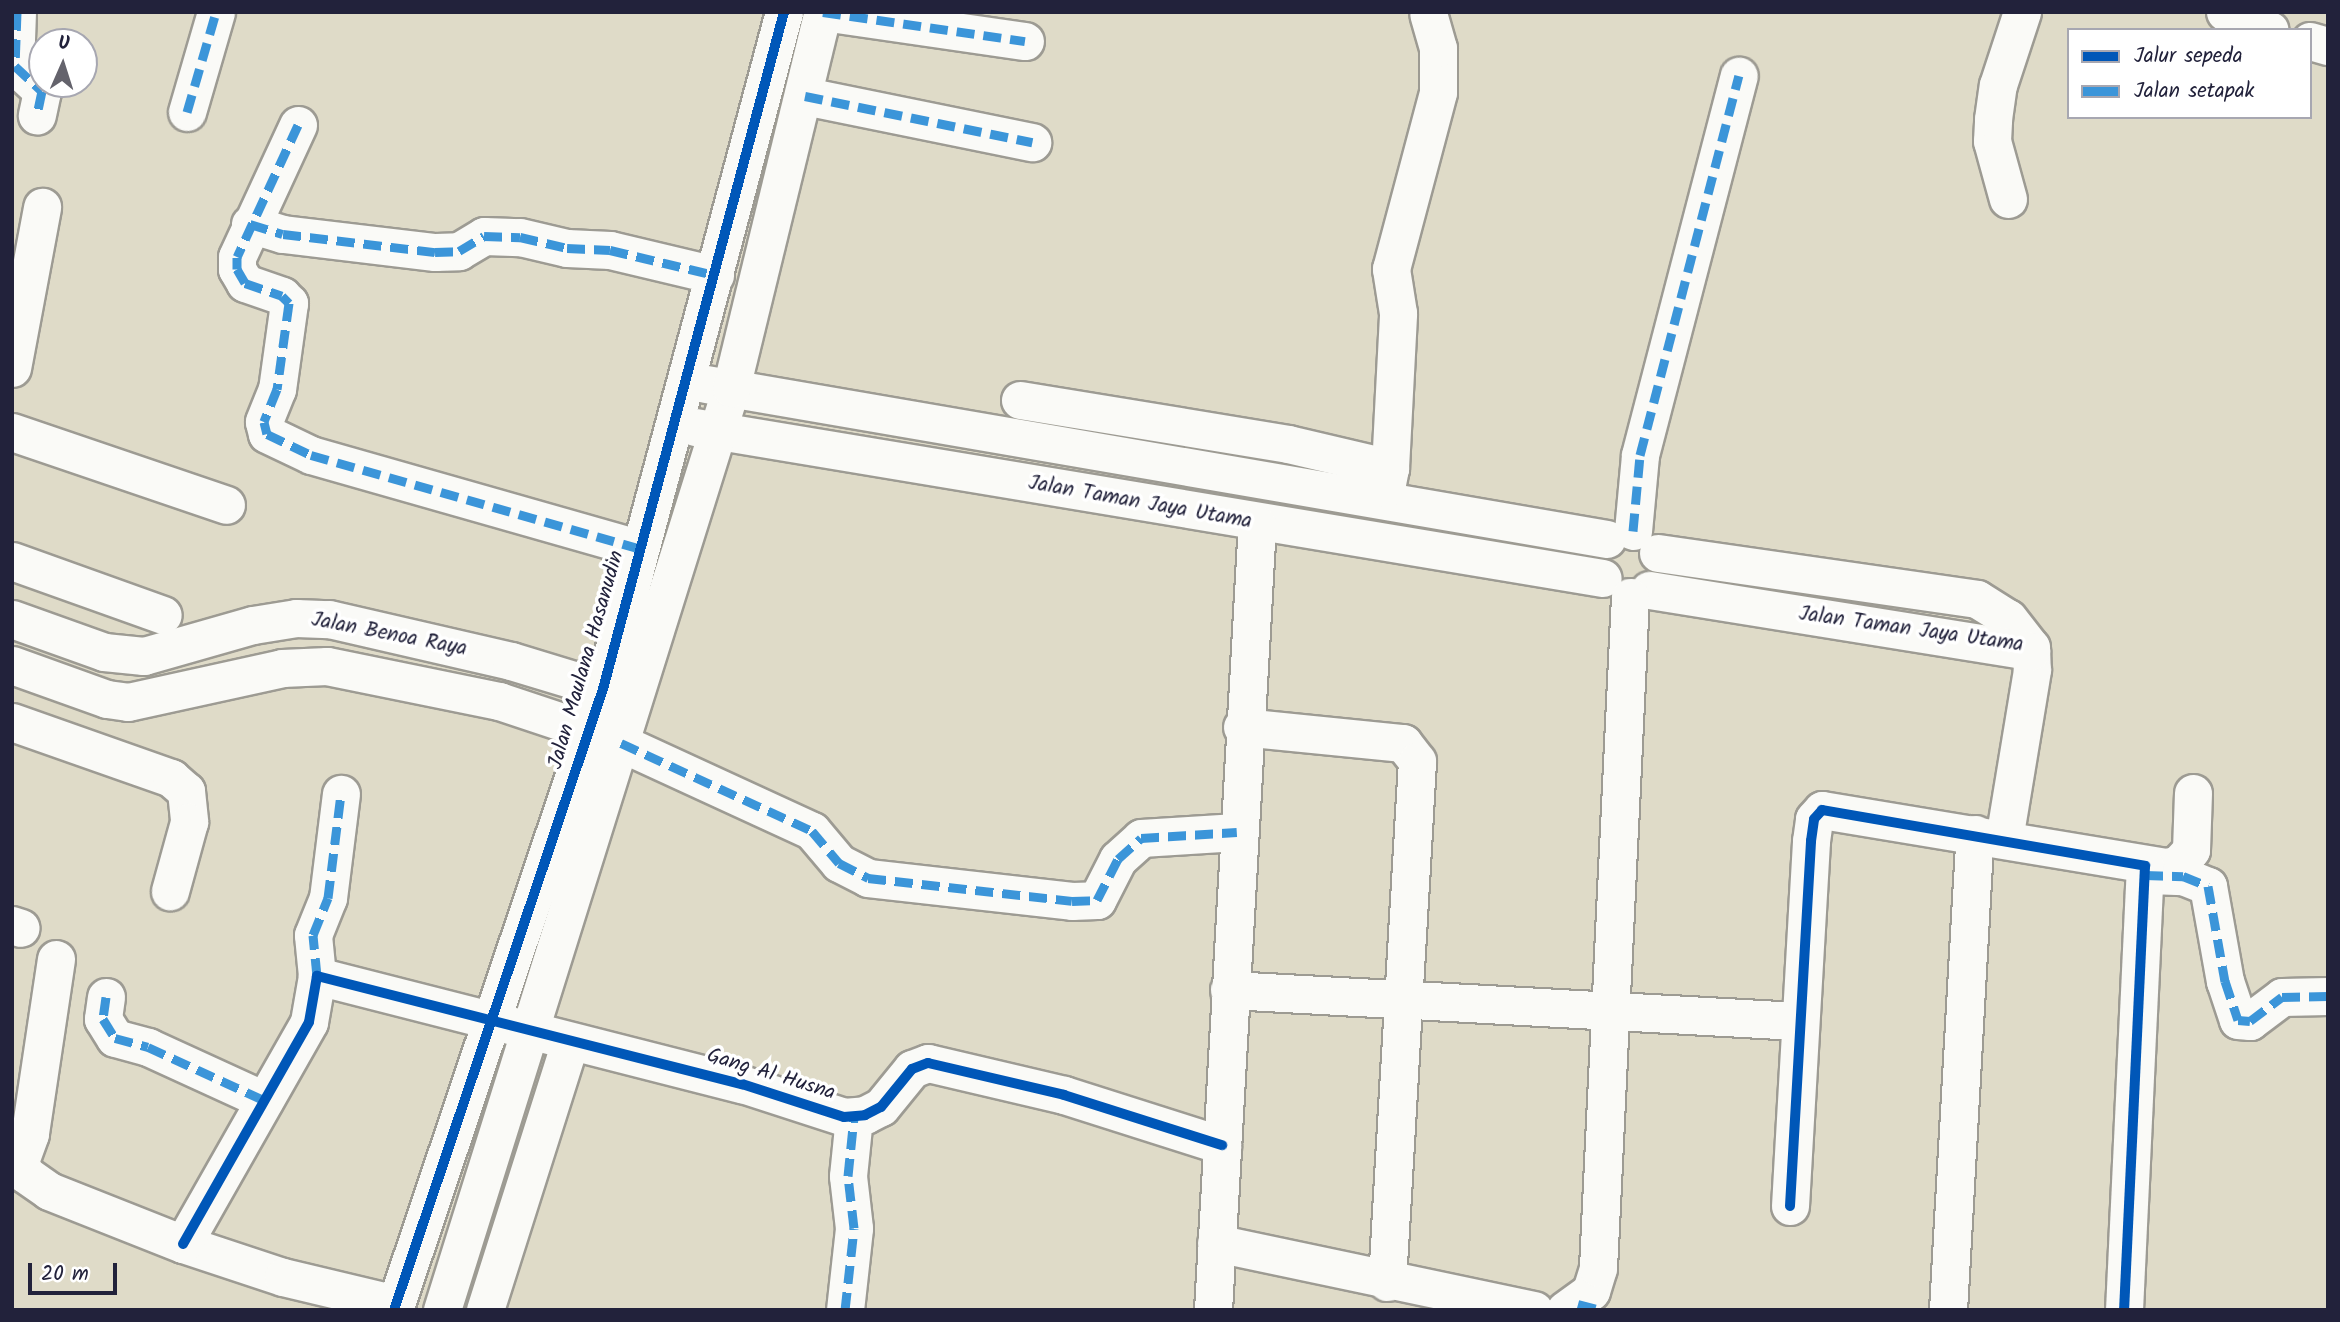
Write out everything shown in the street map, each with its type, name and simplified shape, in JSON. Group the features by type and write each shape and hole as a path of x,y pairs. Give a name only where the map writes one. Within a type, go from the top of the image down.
{"street":[{"path":"17,12 15,65 42,91 37,116"},
{"path":"187,112 216,12"},
{"name":"Jalan Maulana Hasanudin","path":"442,1310 532,1033 595,734 596,687 618,542 677,424 687,380 696,271 785,12"},
{"path":"823,12 1025,41"},
{"name":"Jalan Maulana Hasanudin","path":"393,1305 487,1022 595,734 717,430 731,388 805,96 823,12"},
{"path":"2008,199 1992,141 1993,120 1998,85 2022,12"},
{"path":"2225,12 2265,28"},
{"path":"1020,400 1288,444 1387,483 1398,313 1391,268 1438,92 1438,48 1428,14"},
{"path":"1627,588 1656,578 1633,541 1640,455 1739,76"},
{"path":"805,96 1032,142"},
{"path":"298,125 237,257 241,277 289,303 277,389 264,422 267,434 312,455 618,542"},
{"path":"12,368 42,207"},
{"path":"250,224 283,234 435,252 459,251 484,236 498,235 567,248 610,250 696,271"},
{"name":"Jalan Taman Jaya Utama","path":"687,380 1280,481 1387,483 1633,541 1977,599 2008,618 2031,651"},
{"path":"1066,444 1073,409"},
{"name":"Jalan Taman Jaya Utama","path":"677,424 1627,588 2031,651"},
{"path":"12,432 226,505"},
{"path":"1280,481 1288,444"},
{"path":"1213,1310 1242,727 1257,524"},
{"path":"1581,1308 1591,1291 1598,1268 1627,588 1601,559 1633,541"},
{"path":"12,561 163,615"},
{"path":"60,576 27,624 13,722 172,778 186,791 189,822 170,891"},
{"name":"Jalan Benoa Raya","path":"27,624 104,652 144,656 253,625 296,618 329,619 525,665 596,687"},
{"path":"1948,1310 1989,836 2032,670 2031,651"},
{"name":"Jalan Benoa Raya","path":"21,668 107,699 128,702 302,665 327,666 512,705 595,734 812,831 839,863 868,878 1072,901 1097,900 1118,859 1142,838 1237,832"},
{"path":"512,705 525,665"},
{"path":"1242,727 1387,741 1412,748 1418,761 1387,1282"},
{"path":"2145,871 2178,864 2191,850 2193,793"},
{"path":"183,1244 309,1022 317,976 313,934 328,898 341,794"},
{"path":"1790,1206 1798,1021 1811,841 1814,819 1822,810 1989,836 2145,871 2183,876 2208,886 2225,981 2238,1020 2250,1021 2282,998 2328,996"},
{"path":"2124,1310 2145,871"},
{"path":"56,959 30,1134 21,1168 49,1191 183,1244 283,1277 352,1291 393,1305"},
{"name":"Gang Al Husna","path":"317,976 854,1117 881,1107 912,1069 929,1063 1064,1095 1222,1145"},
{"path":"1229,990 1798,1021"},
{"path":"106,997 103,1019 114,1038 158,1051 264,1100"},
{"path":"485,1310 570,1042"},
{"path":"845,1310 854,1228 848,1176 854,1117"},
{"path":"1216,1243 1387,1282 1534,1310"}],"marked path":[{"path":"17,12 15,66 42,91 37,115"},
{"path":"187,112 216,12"},
{"path":"823,12 1025,41"},
{"path":"1633,531 1640,455 1739,76"},
{"path":"805,96 1032,142"},
{"path":"298,125 237,257 237,269 245,283 282,296 289,303 277,389 264,422 267,434 311,455 640,549"},
{"path":"250,224 283,234 435,252 459,251 484,236 520,237 567,248 610,250 715,275"},
{"path":"621,743 812,831 839,863 868,878 1072,901 1097,900 1118,859 1141,838 1237,832"},
{"path":"317,976 313,935 328,898 341,794"},
{"path":"2145,875 2183,876 2208,886 2225,981 2238,1020 2250,1021 2282,997 2328,996"},
{"path":"106,997 103,1019 115,1038 148,1047 264,1100"},
{"path":"845,1310 854,1228 848,1176 854,1117"},
{"path":"1578,1304 1601,1310"}],"cycle path":[{"path":"394,1310 603,689 784,12"},
{"path":"1790,1206 1811,841 1814,819 1822,810 2145,866 2124,1310"},
{"path":"183,1244 309,1022 317,976 742,1084 844,1117 865,1115 881,1107 912,1069 928,1063 1064,1095 1222,1145"}]}
